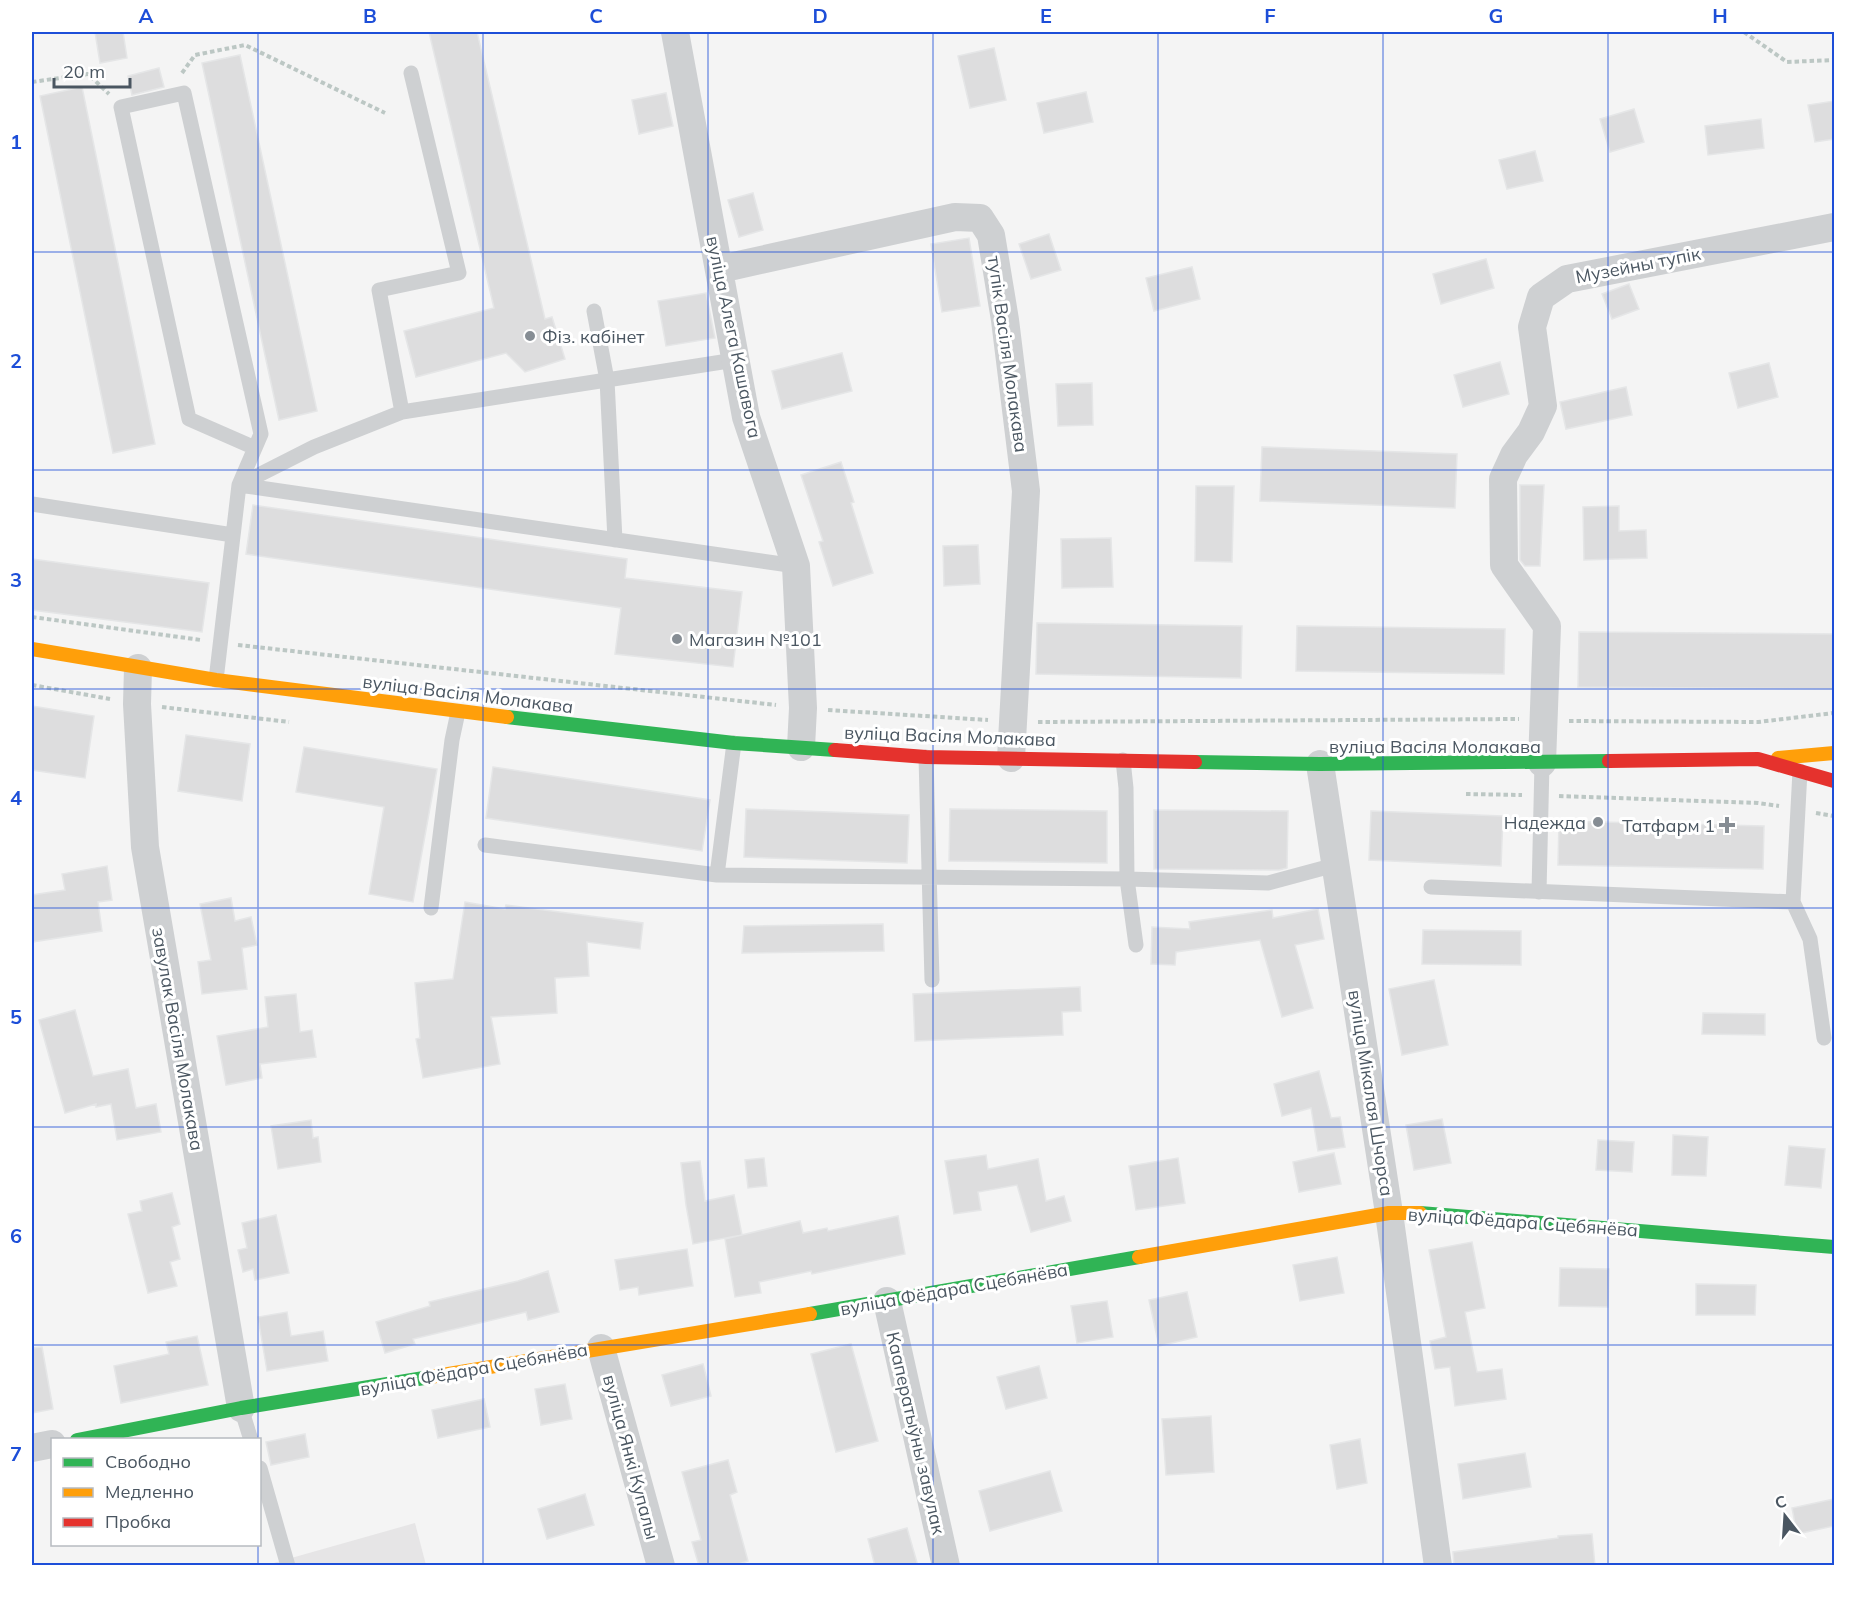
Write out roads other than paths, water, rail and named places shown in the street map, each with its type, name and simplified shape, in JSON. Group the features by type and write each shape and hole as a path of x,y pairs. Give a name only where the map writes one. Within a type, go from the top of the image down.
{"street":[{"name":"вуліца Алега Кашавога","path":"675,32 747,417 796,566 803,708 801,747"},
{"name":"тупік Васіля Молакава","path":"720,269 955,217 980,218 991,235 1005,320 1026,491 1011,758"},
{"name":"Музейны тупік","path":"1542,763 1531,720 1547,626 1504,565 1503,490 1503,479 1514,455 1531,432 1543,406 1533,327 1541,297 1567,279 1834,227"},
{"name":"вуліца Васіля Молакава","path":"32,649 216,680 458,712 734,743 926,757 1320,764 1758,759 1834,781"},
{"name":"завулак Васіля Молакава","path":"138,668 137,704 145,847 241,1408"},
{"path":"1758,759 1834,753"},
{"name":"вуліца Мікалая Шчорса","path":"1320,764 1389,1213 1438,1566"},
{"name":"вуліца Фёдара Сцебянёва","path":"87,1438 241,1408 887,1301 1389,1213 1425,1213 1834,1247"},
{"name":"Кааператыўны завулак","path":"887,1301 946,1566"},
{"name":"вуліца Янкі Купалы","path":"602,1348 661,1566"},
{"path":"32,1448 51,1444"}],"lane":[{"path":"402,412 380,290 459,273 413,107 411,73"},
{"path":"216,680 238,485 255,448 261,434 184,93 121,107 189,419 255,448"},
{"path":"594,312 607,380 615,540"},
{"path":"238,485 314,447 402,412 735,360"},
{"path":"238,485 796,566"},
{"path":"32,504 233,535"},
{"path":"431,908 452,740 458,712"},
{"path":"717,875 734,743"},
{"path":"926,757 932,981"},
{"path":"1123,760 1126,788 1127,879 1136,945"},
{"path":"1539,892 1542,763"},
{"path":"1800,771 1793,902 1810,939 1824,1038"},
{"path":"485,845 717,875 1127,879 1268,883 1335,865"},
{"path":"1431,887 1793,902"},
{"path":"241,1408 250,1438"},
{"path":"261,1472 288,1566"}],"place":[{"name":"Фіз. кабінет","path":"530,336"},
{"name":"Магазин №101","path":"677,639"},
{"name":"Надежда","path":"1598,822"},
{"name":"Татфарм 1","path":"1727,825"}]}
